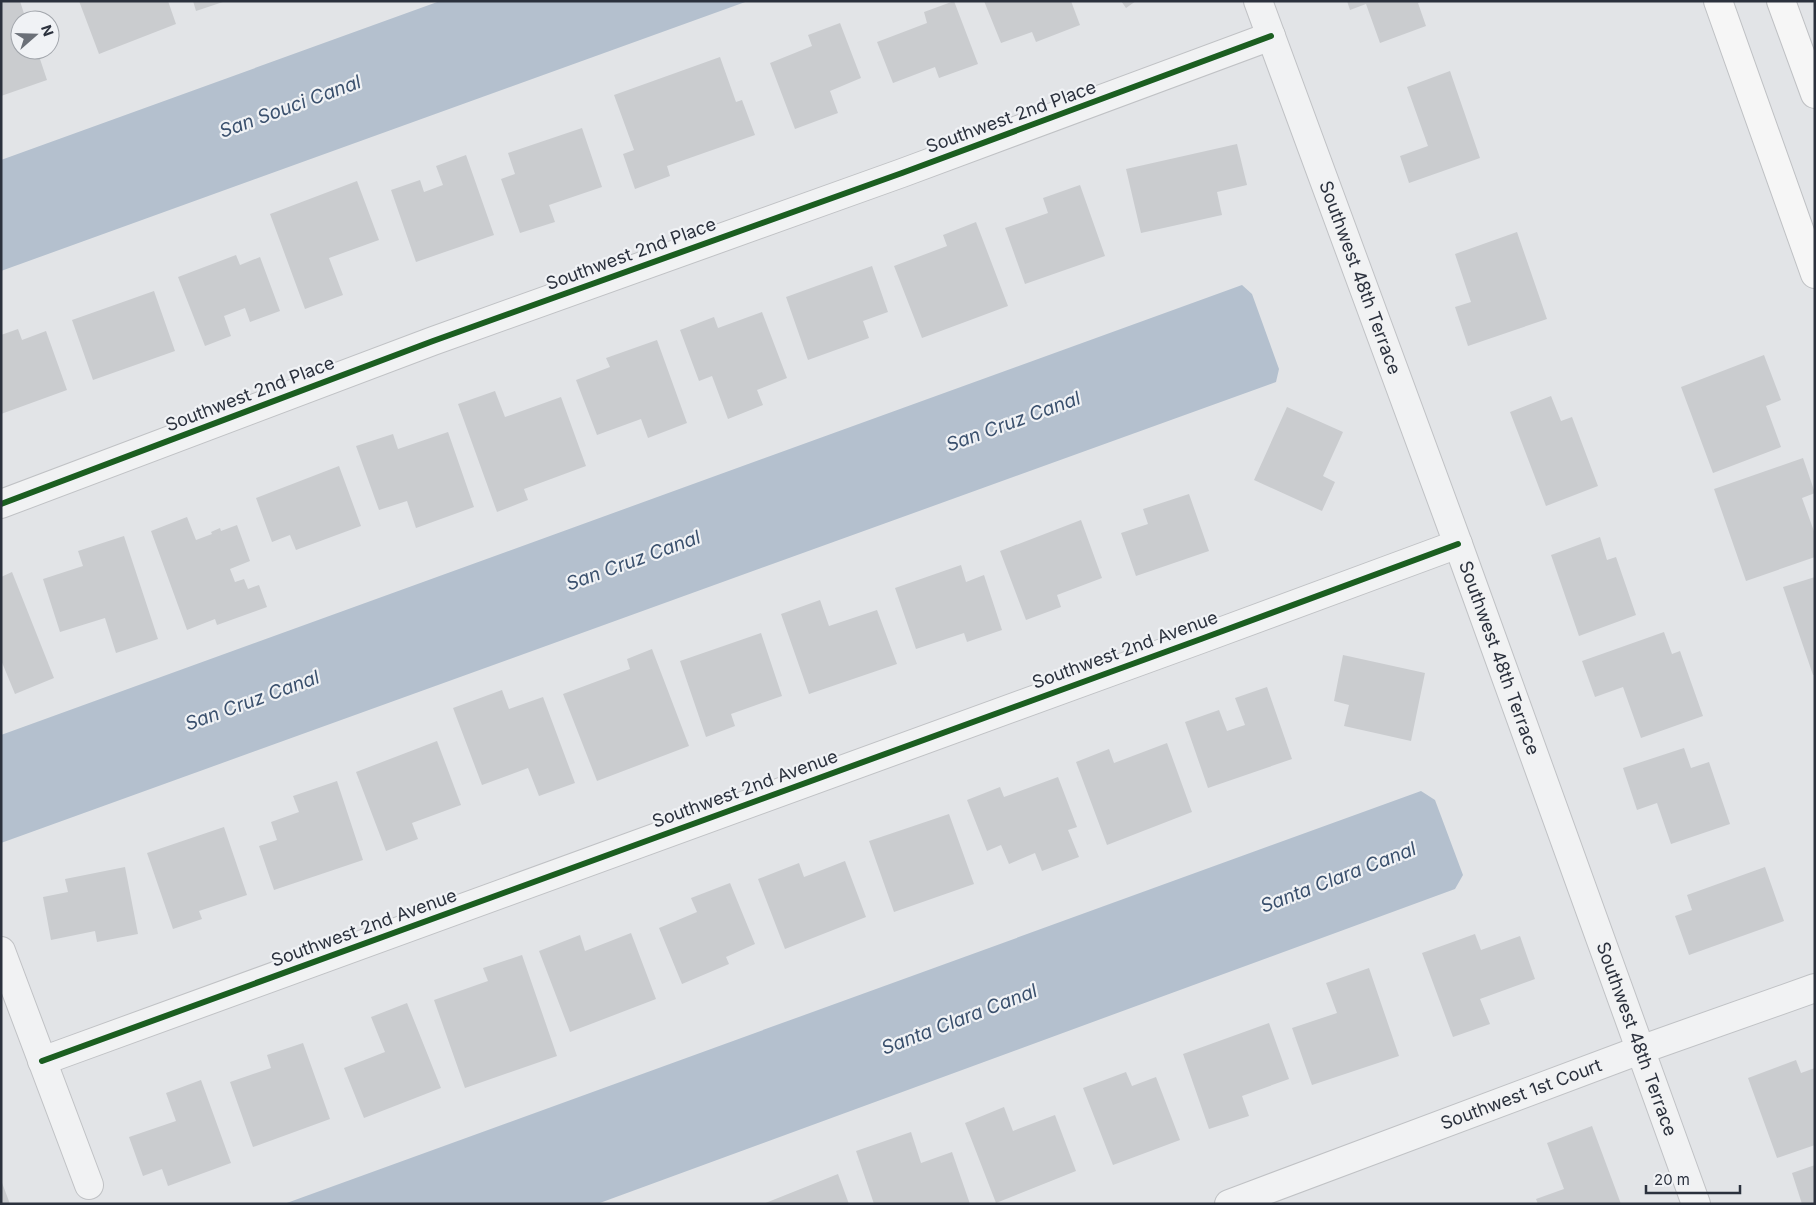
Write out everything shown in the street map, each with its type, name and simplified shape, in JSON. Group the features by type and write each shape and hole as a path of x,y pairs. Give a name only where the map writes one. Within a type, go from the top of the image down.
{"main road":[{"path":"1718,1 1815,274"},
{"path":"1781,1 1815,94"}],"street":[{"name":"Southwest 48th Terrace","path":"1258,1 1458,544 1696,1204"},
{"name":"Southwest 2nd Place","path":"1,504 434,341 892,177 1271,36"},
{"name":"Southwest 2nd Avenue","path":"42,1061 1458,544"},
{"path":"1,951 89,1185"},
{"name":"Southwest 1st Court","path":"1239,1202 1640,1050 1815,988"}],"water":[{"name":"San Souci Canal","path":"440,1 748,1 1,271 1,160"},
{"name":"San Cruz Canal","path":"1242,285 1252,294 1279,369 1276,382 1,843 1,735"},
{"name":"Santa Clara Canal","path":"1421,791 1435,800 1463,875 1455,889 597,1204 284,1204"}],"building":[{"path":"20,1 23,10 10,10 10,60 40,60 47,80 1,96 1,3"},
{"path":"79,1 168,1 176,24 99,54"},
{"path":"193,1 223,1 223,2 196,11"},
{"path":"954,1 978,64 939,78 935,67 893,83 877,42 927,23 924,12"},
{"path":"984,1 1071,1 1080,25 1036,42 1032,32 1001,43"},
{"path":"1121,1 1136,1 1126,8"},
{"path":"1347,1 1423,1 1418,3 1426,26 1380,43 1366,4 1350,10"},
{"path":"840,23 861,78 830,91 838,113 795,129 770,63 812,46 808,35"},
{"path":"720,57 736,102 742,100 755,135 667,166 670,176 635,189 623,154 634,150 614,95"},
{"path":"1450,71 1480,158 1409,183 1400,156 1428,146 1407,87"},
{"path":"582,128 602,187 549,205 555,222 520,233 501,179 515,174 508,153"},
{"path":"1237,144 1247,185 1217,192 1222,215 1141,233 1126,169"},
{"path":"466,155 494,235 416,262 391,190 420,180 424,192 443,185 436,166"},
{"path":"357,181 379,240 329,258 343,295 305,309 270,214"},
{"path":"1080,185 1105,256 1025,284 1005,228 1048,213 1043,198"},
{"path":"976,222 1008,306 922,338 894,266 947,246 943,235"},
{"path":"1517,232 1547,319 1468,346 1455,307 1471,302 1455,254"},
{"path":"236,255 240,265 260,257 280,311 250,322 245,308 224,316 231,336 205,346 178,277"},
{"path":"872,266 888,312 863,321 869,338 808,360 786,297"},
{"path":"154,291 175,351 93,380 72,320"},
{"path":"762,312 787,378 757,390 763,405 728,419 712,376 699,381 680,330 714,317 718,328"},
{"path":"18,329 22,340 46,331 67,390 1,414 1,335"},
{"path":"657,340 687,423 648,438 641,419 597,435 576,380 610,367 606,358"},
{"path":"1764,355 1781,400 1766,406 1781,447 1713,473 1681,387"},
{"path":"495,391 505,417 561,397 586,466 524,489 528,500 497,512 458,404"},
{"path":"1551,396 1561,421 1572,417 1598,486 1546,506 1510,412"},
{"path":"1287,407 1343,432 1323,476 1335,482 1322,511 1254,480"},
{"path":"448,432 474,507 416,528 407,501 379,510 356,446 393,434 398,449"},
{"path":"1803,458 1815,493 1802,498 1815,534 1815,557 1746,581 1714,489"},
{"path":"339,466 361,526 296,550 290,535 272,542 256,498"},
{"path":"1189,494 1209,551 1136,576 1121,533 1148,524 1143,509"},
{"path":"187,517 196,540 212,534 211,532 220,528 221,531 237,525 250,561 230,569 235,582 244,579 248,589 259,585 267,607 217,625 215,619 187,630 151,531"},
{"path":"1081,520 1102,578 1057,595 1061,607 1026,620 1000,551"},
{"path":"124,536 158,639 116,653 105,618 60,632 43,579 83,566 78,551"},
{"path":"1600,537 1607,560 1616,557 1636,615 1579,636 1551,555"},
{"path":"961,565 966,582 984,575 1002,630 967,642 964,633 916,649 895,588"},
{"path":"12,572 54,678 15,694 1,660 1,577"},
{"path":"1815,577 1815,675 1813,675 1783,587"},
{"path":"820,600 829,626 877,610 897,664 809,694 781,614"},
{"path":"1664,632 1672,654 1680,651 1703,716 1641,738 1623,687 1595,697 1582,661"},
{"path":"761,633 782,696 731,714 735,726 706,737 680,661"},
{"path":"652,649 689,746 597,781 563,694 630,669 627,659"},
{"path":"1343,655 1425,673 1411,741 1344,726 1349,705 1334,701"},
{"path":"1267,687 1292,759 1208,788 1185,722 1219,710 1227,731 1245,725 1235,698"},
{"path":"502,690 509,709 543,697 575,783 539,796 528,768 482,785 453,708"},
{"path":"437,741 461,805 412,823 418,839 386,851 356,772"},
{"path":"1167,743 1192,812 1107,845 1076,762 1109,749 1114,763"},
{"path":"1684,748 1691,768 1709,762 1730,824 1671,844 1657,803 1637,810 1623,768"},
{"path":"1058,777 1077,827 1068,830 1079,857 1042,871 1035,853 1009,864 1001,845 987,851 967,800 1000,787 1004,797"},
{"path":"337,781 363,860 274,890 259,846 277,840 271,822 299,812 293,796"},
{"path":"949,814 974,884 894,912 869,841"},
{"path":"224,827 247,895 199,911 202,919 173,929 147,853"},
{"path":"845,861 866,917 785,949 758,879 799,863 804,877"},
{"path":"125,867 138,934 97,942 95,931 51,940 43,897 68,892 65,879"},
{"path":"1765,867 1784,921 1689,955 1675,916 1692,910 1687,895"},
{"path":"730,883 755,944 726,957 729,964 682,984 659,928 697,912 691,898"},
{"path":"631,933 656,999 570,1032 539,951 580,935 585,951"},
{"path":"1475,934 1481,950 1520,936 1535,979 1480,999 1490,1024 1453,1037 1422,953"},
{"path":"522,955 557,1056 465,1088 434,1000 488,981 483,968"},
{"path":"1369,968 1399,1056 1312,1085 1292,1028 1337,1013 1326,983"},
{"path":"407,1003 441,1088 364,1118 344,1068 385,1052 371,1017"},
{"path":"1269,1023 1289,1079 1242,1096 1249,1116 1209,1129 1183,1054"},
{"path":"303,1043 330,1119 253,1147 230,1082 271,1068 267,1055"},
{"path":"1796,1060 1801,1073 1815,1068 1815,1145 1777,1158 1748,1078"},
{"path":"1126,1072 1132,1086 1156,1077 1180,1140 1113,1165 1083,1088"},
{"path":"201,1080 231,1163 168,1186 162,1169 143,1176 129,1137 176,1121 166,1093"},
{"path":"1004,1107 1013,1131 1055,1115 1076,1171 996,1203 965,1123"},
{"path":"1592,1126 1621,1204 1538,1204 1536,1199 1564,1189 1547,1143"},
{"path":"911,1132 921,1163 952,1152 970,1204 874,1204 856,1151"},
{"path":"1815,1165 1815,1204 1802,1204 1792,1173"},
{"path":"838,1174 849,1204 763,1204"},
{"path":"1,1180 10,1204 1,1204"}],"cycle path":[{"path":"1,504 433,341 902,173 1271,36"},
{"path":"42,1061 1458,544"}]}
